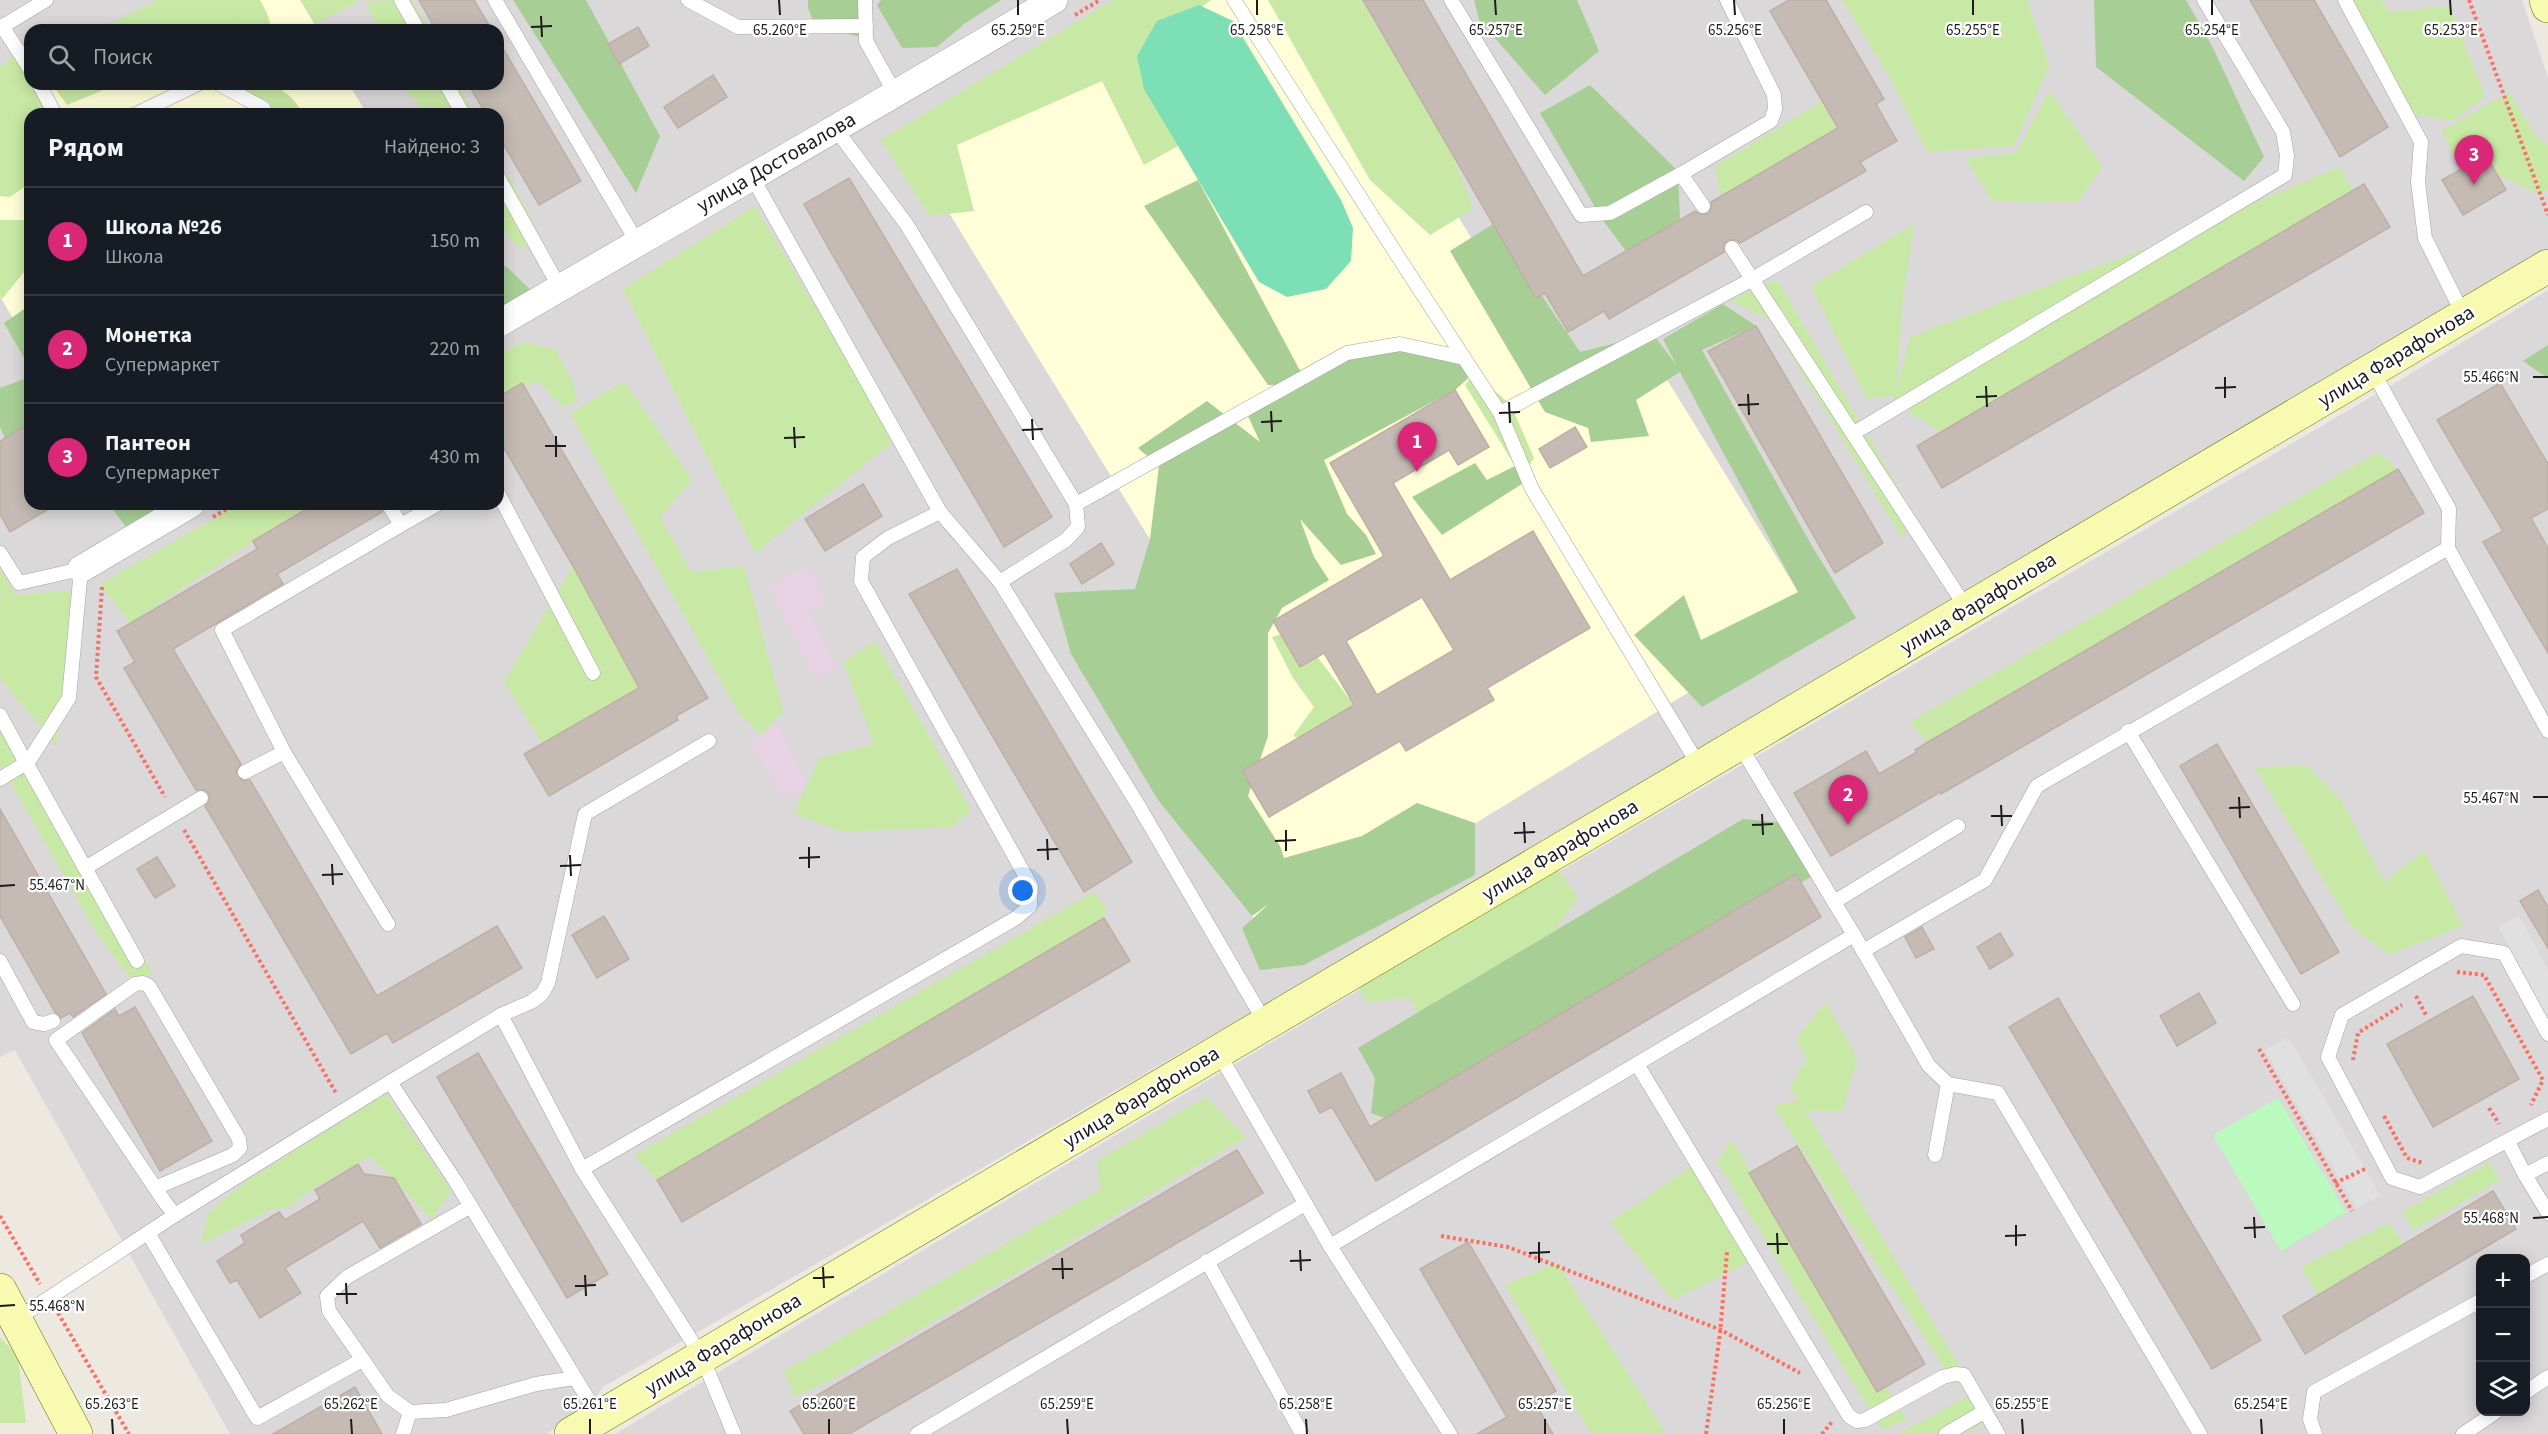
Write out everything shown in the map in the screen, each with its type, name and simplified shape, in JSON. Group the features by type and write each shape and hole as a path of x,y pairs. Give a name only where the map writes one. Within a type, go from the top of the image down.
{"street":[{"name":"улица Достовалова","path":"504,321 751,175 896,95 1054,0"},
{"path":"2546,0 2548,6"},
{"name":"улица Фарафонова","path":"571,1434 2548,266"},
{"path":"91,576 183,510"},
{"path":"0,1290 76,1434"}],"lane":[{"path":"24,60 1,27 46,0"},
{"path":"401,0 415,24"},
{"path":"495,0 637,242"},
{"path":"688,0 738,27 866,26"},
{"path":"865,0 866,41 896,95"},
{"path":"1234,0 1500,413 1532,489 1700,767"},
{"path":"1451,0 1581,215 1610,213 1771,121 1775,109 1774,95 1727,0"},
{"path":"1854,433 2285,175 2287,156 2283,132 2204,0"},
{"path":"2345,0 2421,142 2418,182 2425,238 2464,316"},
{"path":"42,90 52,108"},
{"path":"148,108 186,90"},
{"path":"230,90 263,108"},
{"path":"449,90 460,108"},
{"path":"835,128 907,225 1076,504 1078,527 1066,540 999,582"},
{"path":"1681,174 1703,206"},
{"path":"751,175 940,512 999,582 1137,803 1266,1023"},
{"path":"504,188 560,288"},
{"path":"1500,413 1751,280 1866,212"},
{"path":"1732,248 1967,609"},
{"path":"1076,504 1347,352 1400,344 1464,358"},
{"path":"2372,370 2449,509 2448,548 2548,731"},
{"path":"504,504 593,673"},
{"path":"392,510 401,525"},
{"path":"388,924 284,752 222,630 427,510"},
{"path":"582,1169 1016,918 1030,906 1031,886 861,581 863,557 888,538 940,512"},
{"path":"1863,951 1985,880 2037,786 2128,731 2448,548"},
{"path":"0,553 19,583 91,576 69,698 27,764 137,961"},
{"path":"0,715 26,763 0,779"},
{"path":"2128,731 2293,1004"},
{"path":"17,1319 175,1215 339,1113 501,1015 531,1002 542,994 548,983 585,814 710,741"},
{"path":"1739,744 1854,934 1929,1066 1948,1084 1998,1092 2200,1434"},
{"path":"245,772 284,752"},
{"path":"85,868 201,798"},
{"path":"1834,902 1958,826"},
{"path":"1330,1246 1854,934"},
{"path":"2548,1034 2504,953 2461,946 2342,1015 2328,1058 2392,1178 2420,1187 2548,1119"},
{"path":"0,961 33,1022 44,1024 53,1021"},
{"path":"155,1188 233,1155 240,1148 239,1139 149,986 143,983 135,984 57,1040 155,1188 175,1215"},
{"path":"501,1015 582,1169 702,1357 734,1434"},
{"path":"1218,1052 1330,1246 1450,1434"},
{"path":"1636,1064 1849,1416 1857,1421 1865,1420 1943,1377 1955,1374 1964,1375 1998,1434"},
{"path":"390,1082 471,1206 599,1418"},
{"path":"1935,1155 1948,1084"},
{"path":"2508,1142 2548,1213"},
{"path":"2525,1175 2548,1163"},
{"path":"917,1434 1305,1204"},
{"path":"471,1206 347,1278 327,1296 328,1311 388,1396 410,1412 446,1410 536,1384 574,1378"},
{"path":"148,1233 257,1419 363,1360"},
{"path":"1207,1261 1302,1434"},
{"path":"2530,1274 2548,1264"},
{"path":"2315,1434 2310,1419 2314,1392 2476,1304"},
{"path":"2530,1389 2548,1377"},
{"path":"1946,1434 1985,1411"},
{"path":"403,1434 410,1412"},
{"path":"2463,1434 2490,1416"}],"path":[{"path":"2469,0 2548,215"},
{"path":"91,576 96,677 336,1090 339,1113"},
{"path":"2455,972 2484,975 2543,1080 2533,1104 2524,1109"},
{"path":"2358,1070 2353,1060 2358,1033 2426,990"},
{"path":"2416,996 2426,1015"},
{"path":"2259,1048 2352,1211"},
{"path":"2489,1108 2508,1142"},
{"path":"2380,1109 2407,1158 2425,1164"},
{"path":"2498,1124 2507,1119"},
{"path":"0,1215 129,1434"},
{"path":"1706,1434 1720,1330 1729,1218"},
{"path":"1441,1236 1508,1247 1720,1330 1821,1384 1830,1386"}],"shaded area":[{"path":"0,0 2522,0 2548,78 2548,248 1948,609 603,1387 588,1408 546,1434 230,1434 15,1050 0,1057"},
{"path":"178,0 300,0 314,24 137,24"},
{"path":"1140,0 1325,0 1574,405 1653,357 1813,616 1272,948 1084,644 1178,585 906,143"},
{"path":"25,90 353,90 363,108 24,108 24,338 0,296 0,105"},
{"path":"2548,290 2548,1434 615,1434 1453,934 2402,379"},
{"path":"808,564 827,603 810,613 837,666 814,679 768,586"},
{"path":"778,724 808,786 782,798 749,742"},
{"path":"2519,916 2548,969 2548,1018 2498,927"},
{"path":"2289,1037 2380,1195 2357,1209 2265,1050"}],"green space":[{"path":"159,0 260,0 270,24 238,23 109,24"},
{"path":"301,0 357,0 315,24"},
{"path":"412,0 426,24 376,24 366,1"},
{"path":"513,0 586,0 660,136 636,193"},
{"path":"808,0 865,0 860,37 815,25 808,8"},
{"path":"881,0 1001,0 964,24 937,47 902,48 877,5"},
{"path":"1113,0 1211,0 1138,56 1143,81 1178,146 1144,165 1102,81 957,145 974,211 929,216 881,140"},
{"path":"1268,0 1361,0 1452,153 1473,209 1430,235 1370,180"},
{"path":"1474,0 1577,0 1599,51 1545,95 1479,20"},
{"path":"1842,0 2027,0 2049,65 2014,146 1927,152 1889,76"},
{"path":"2094,0 2186,0 2213,48 2264,157 2244,181 2096,67"},
{"path":"2338,0 2380,0 2390,12 2449,6 2485,96 2453,121 2403,113"},
{"path":"1199,5 1233,21 1341,200 1353,228 1351,261 1326,289 1287,297 1259,282 1144,89 1137,56 1157,21"},
{"path":"14,57 24,71 24,90 38,90 51,108 24,108 24,187 10,197 0,196 0,66"},
{"path":"1590,85 1678,171 1680,220 1626,251 1602,219 1540,113"},
{"path":"56,90 103,90 67,105"},
{"path":"234,90 280,90 290,96 299,108 253,108 232,97"},
{"path":"407,90 462,90 470,108 420,108"},
{"path":"2049,91 2103,167 2077,202 1992,201 1965,158 2016,153"},
{"path":"2509,92 2536,136 2548,145 2548,190 2540,194 2453,155 2442,131"},
{"path":"1823,101 1838,128 1720,197 1715,166"},
{"path":"2339,167 2353,190 1940,432 1893,401 1894,395 1867,399 1811,286 1914,224 1902,305 1896,391 1910,337 2155,245"},
{"path":"507,173 537,229 537,251 515,244 504,231 504,175"},
{"path":"1198,180 1304,378 1371,344 1437,351 1474,373 1455,390 1324,460 1347,514 1366,535 1376,554 1341,565 1300,519 1314,557 1329,580 1282,608 1268,633 1268,736 1248,796 1280,846 1284,858 1362,836 1417,803 1475,823 1475,875 1304,965 1260,970 1242,928 1269,904 1252,916 1158,800 1071,654 1054,593 1135,589 1150,539 1159,466 1138,448 1207,401 1260,442 1242,403 1291,384 1268,385 1144,206"},
{"path":"755,206 895,440 755,553 623,289"},
{"path":"0,220 24,220 24,272 2,299 0,296"},
{"path":"1493,224 1580,352 1653,334 1677,366 1663,339 1723,304 1756,326 1702,350 1812,546 1856,618 1702,707 1634,635 1684,595 1701,640 1798,592 1680,372 1636,400 1649,436 1591,442 1588,428 1545,412 1450,251"},
{"path":"504,266 539,298 504,319"},
{"path":"1777,280 1915,516 1902,537 1769,319 1729,300"},
{"path":"24,309 24,358 4,323"},
{"path":"522,342 555,349 572,380 577,402 562,406 538,381 504,395 504,352"},
{"path":"2548,345 2548,377 2546,377 2523,361"},
{"path":"1474,373 1511,405 1534,458 1522,477 1465,385"},
{"path":"24,379 24,427 5,438 0,427 0,388"},
{"path":"624,381 692,480 660,517 691,572 744,566 783,711 761,735 740,715 570,414"},
{"path":"2378,452 2398,469 1928,742 1910,722"},
{"path":"1475,463 1487,480 1515,466 1525,482 1442,535 1412,497"},
{"path":"113,510 183,510 135,539"},
{"path":"229,510 301,510 130,623 100,584"},
{"path":"573,566 639,688 542,743 504,682"},
{"path":"0,568 15,595 84,589 56,746 0,678"},
{"path":"1296,629 1354,705 1298,738 1293,736 1314,707 1293,678 1272,637"},
{"path":"875,641 971,810 952,827 843,832 794,814 819,758 874,744 843,662"},
{"path":"0,716 153,974 132,981 95,930 0,764"},
{"path":"2307,765 2341,800 2384,882 2424,851 2463,926 2389,955 2352,927 2255,768"},
{"path":"1743,819 1795,824 1816,874 1385,1118 1371,1113 1375,1078 1358,1048"},
{"path":"1553,863 1578,897 1554,931 1418,1012 1408,997 1366,1003 1357,982"},
{"path":"1094,892 1108,910 1099,921 657,1180 634,1155"},
{"path":"1826,1002 1857,1059 1842,1111 1807,1111 1803,1107 1964,1374 1955,1384 1773,1106 1799,1100 1789,1087 1807,1060 1796,1039"},
{"path":"386,1094 451,1191 432,1219 370,1156 303,1195 291,1206 270,1210 201,1244 208,1213 246,1181"},
{"path":"1206,1097 1246,1137 1038,1261 831,1380 794,1397 784,1371 1101,1189 1097,1161"},
{"path":"2278,1098 2346,1212 2281,1251 2213,1135"},
{"path":"1731,1140 1907,1420 1882,1430 1717,1162"},
{"path":"2489,1162 2500,1180 2413,1230 2402,1212"},
{"path":"1697,1163 1750,1261 1673,1300 1610,1222"},
{"path":"2389,1223 2404,1244 2318,1295 2301,1267"},
{"path":"1557,1263 1666,1434 1591,1434 1505,1285"},
{"path":"0,1337 18,1357 26,1423 0,1423"},
{"path":"1966,1397 1988,1420 1964,1434 1898,1434"}],"building":[{"path":"419,0 474,0 488,24 433,24"},
{"path":"1363,0 1423,0 1583,276 1695,211 1708,214 1711,202 1838,128 1770,11 1789,0 1826,0 1884,99 1876,104 1897,141 1860,162 1866,171 1740,243 1736,240 1728,240 1724,244 1724,252 1609,319 1604,311 1568,332 1545,293 1536,298"},
{"path":"2250,0 2314,0 2388,127 2340,157"},
{"path":"638,27 649,46 619,64 608,44"},
{"path":"504,50 581,181 539,205 504,145 504,108 482,108 472,90 504,90"},
{"path":"713,75 727,97 678,128 664,107"},
{"path":"2486,155 2506,190 2463,215 2442,180"},
{"path":"849,178 1052,517 1004,547 804,204"},
{"path":"2364,184 2390,227 1942,488 1917,446"},
{"path":"1756,326 1883,543 1835,573 1708,351"},
{"path":"522,383 708,698 676,716 678,720 549,796 524,754 639,688 573,566 504,448 504,394"},
{"path":"2500,383 2548,464 2548,509 2531,518 2548,548 2548,653 2483,542 2503,531 2437,420"},
{"path":"1455,390 1489,447 1458,465 1449,450 1393,483 1450,580 1533,531 1590,628 1487,688 1494,700 1406,751 1400,741 1269,817 1242,771 1354,705 1324,653 1300,667 1273,621 1384,556 1330,463","holes":["1422,597 1454,650 1377,695 1346,641"]},
{"path":"24,427 24,510 47,510 10,532 0,514 0,441"},
{"path":"1575,427 1587,447 1550,468 1539,449"},
{"path":"2398,469 2424,513 1831,856 1794,793 1866,751 1879,774 1917,752 1915,750 1928,742"},
{"path":"863,484 882,516 825,551 805,519"},
{"path":"305,510 382,510 277,574 283,584 173,649 241,764 236,771 237,777 244,781 250,780 377,996 497,926 522,968 393,1043 387,1033 351,1054 205,806 209,802 209,794 205,790 196,790 124,668 135,662 117,631 257,549 253,541"},
{"path":"1101,543 1114,564 1082,584 1070,564"},
{"path":"957,569 1132,862 1084,892 909,594"},
{"path":"2217,744 2339,952 2301,974 2180,766"},
{"path":"0,809 106,994 73,1017 70,1013 61,1018 55,1012 0,916"},
{"path":"157,857 175,886 155,898 137,869"},
{"path":"1796,874 1821,917 1376,1181 1332,1107 1320,1113 1308,1091 1341,1073 1370,1127"},
{"path":"2538,890 2548,907 2548,948 2520,901"},
{"path":"604,916 629,959 597,978 572,935"},
{"path":"1104,918 1130,961 682,1222 657,1180"},
{"path":"1922,927 1934,949 1916,958 1905,937"},
{"path":"2000,933 2013,955 1990,969 1977,947"},
{"path":"2199,993 2216,1023 2177,1046 2160,1016"},
{"path":"2473,996 2519,1079 2433,1127 2387,1044"},
{"path":"2058,998 2261,1340 2212,1369 2009,1027"},
{"path":"135,1007 212,1141 160,1171 82,1033 115,1009 119,1016"},
{"path":"478,1053 608,1274 567,1298 437,1077"},
{"path":"1797,1146 1925,1364 1877,1392 1749,1173"},
{"path":"1237,1150 1263,1193 849,1434 804,1434 790,1411"},
{"path":"358,1164 364,1174 394,1178 421,1224 380,1248 363,1221 285,1268 301,1293 260,1318 237,1280 230,1283 217,1261 245,1243 241,1235 279,1212 285,1220 320,1199 315,1190"},
{"path":"2493,1191 2516,1229 2305,1354 2283,1316"},
{"path":"1468,1242 1556,1391 1535,1403 1553,1434 1477,1434 1507,1417 1420,1269"},
{"path":"355,1387 382,1434 273,1434"}],"place":[{"name":"Пантеон","path":"2474,185"},
{"name":"Школа №26","path":"1417,472"},
{"name":"Монетка","path":"1848,825"}]}
